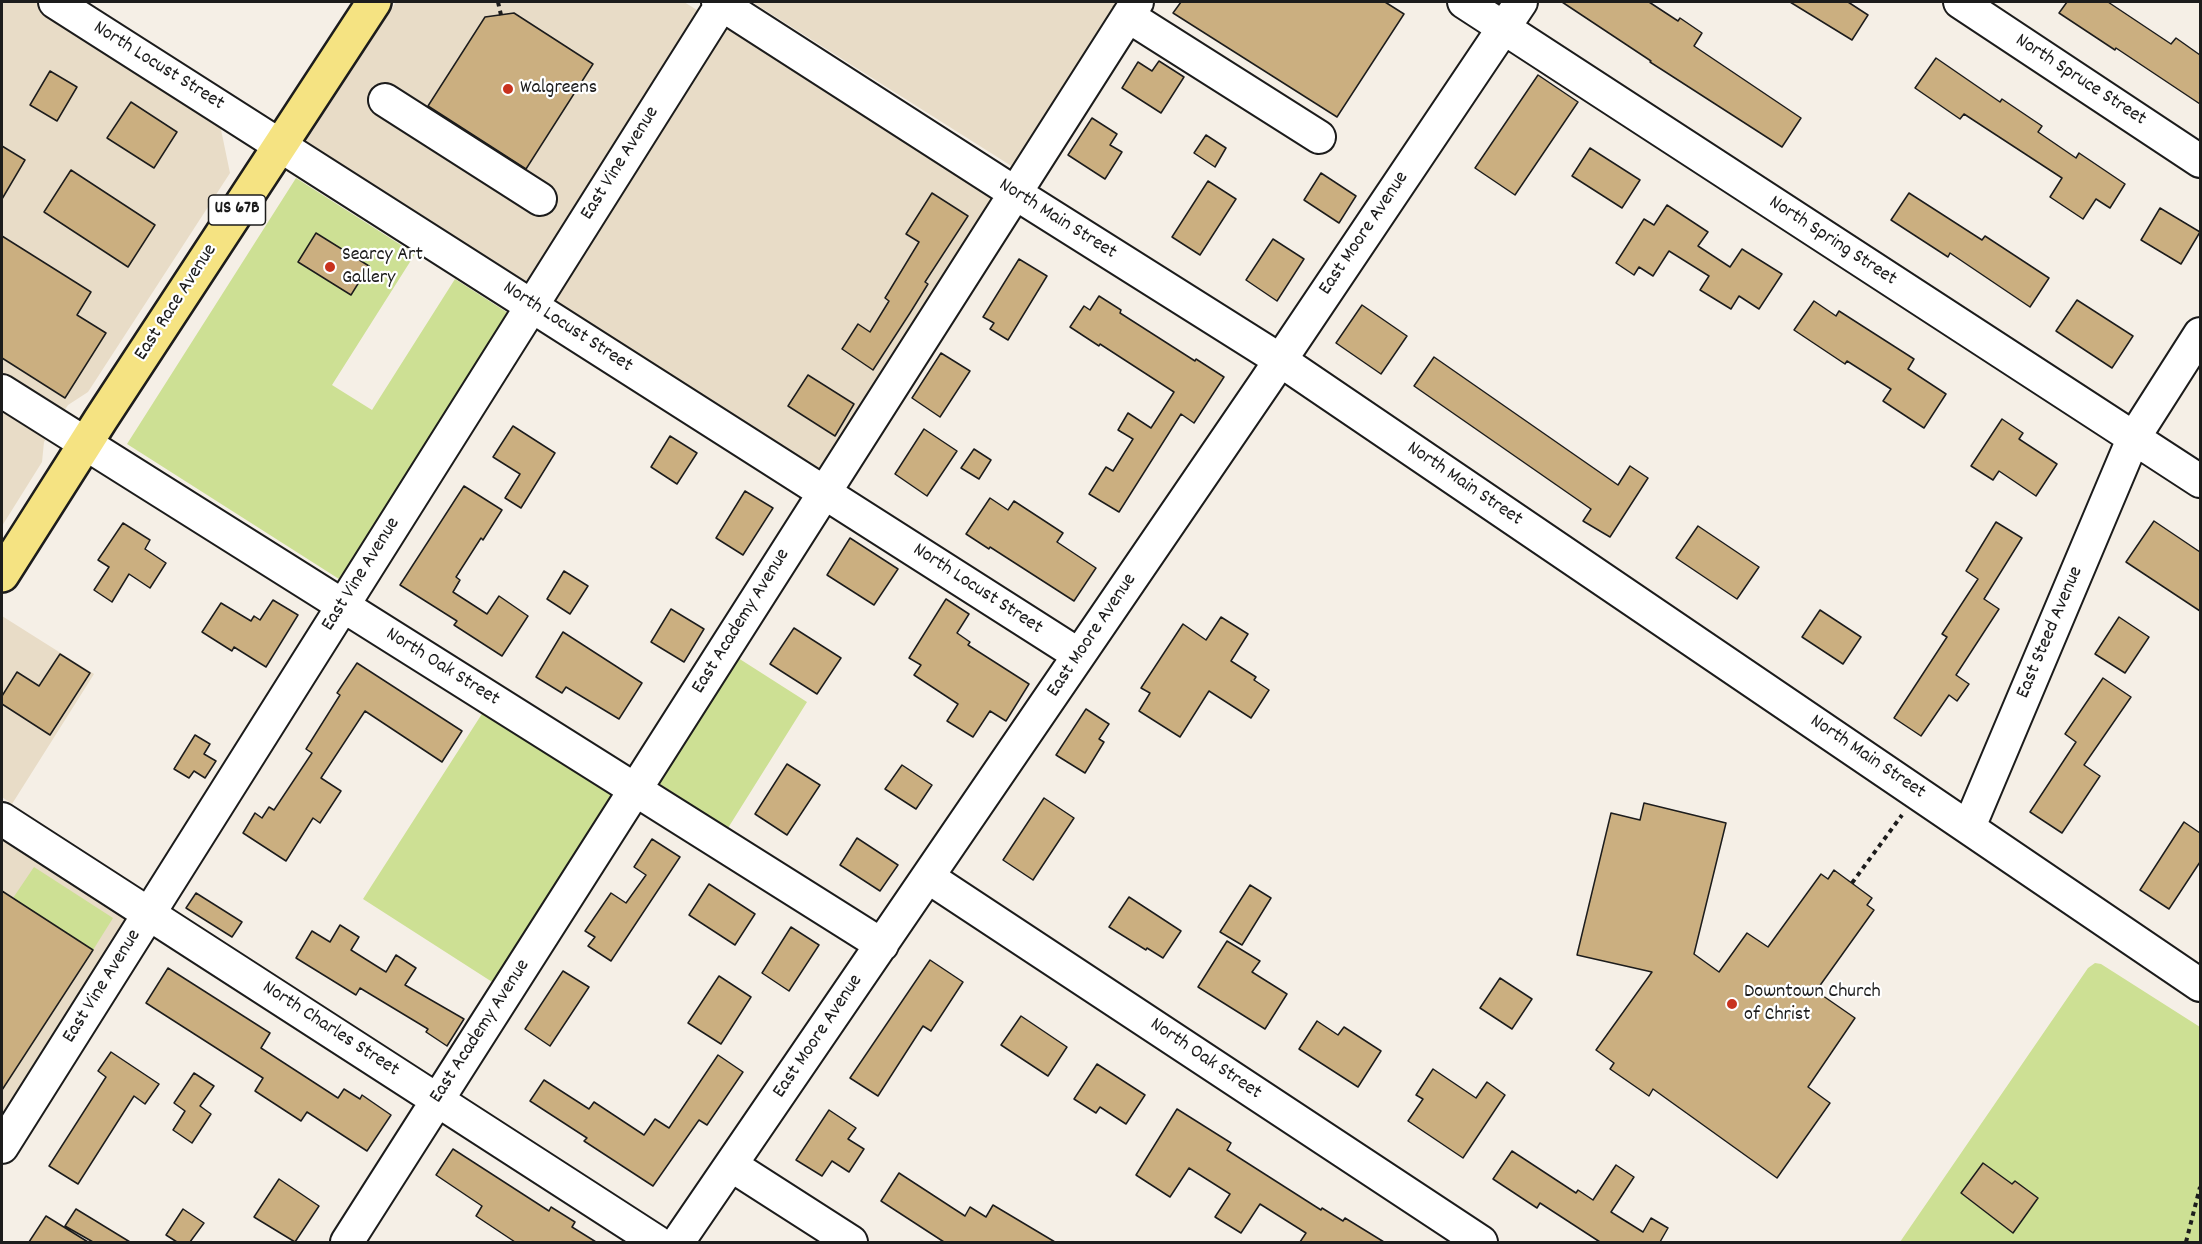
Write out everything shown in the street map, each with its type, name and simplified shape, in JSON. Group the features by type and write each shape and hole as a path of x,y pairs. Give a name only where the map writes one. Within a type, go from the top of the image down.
{"main road":[{"name":"East Race Avenue","path":"2,575 374,2"}],"street":[{"name":"North Locust Street","path":"55,2 1080,655"},
{"name":"North Spring Street","path":"1464,2 1512,14 2133,439 2200,481"},
{"name":"North Spruce Street","path":"1960,2 2200,160"},
{"name":"North Main Street","path":"720,3 1280,360 1969,827 2197,977"},
{"name":"East Vine Avenue","path":"2,1147 532,306 720,3"},
{"name":"East Academy Avenue","path":"347,1242 1132,9"},
{"path":"1132,9 1319,137"},
{"name":"East Moore Avenue","path":"678,1242 1080,655 1512,14"},
{"path":"385,100 540,200"},
{"name":"East Steed Avenue","path":"1969,827 2133,439 2200,334"},
{"name":"North Oak Street","path":"2,391 882,945"},
{"name":"North Charles Street","path":"2,819 657,1242"},
{"name":"North Oak Street","path":"928,876 1481,1242"},
{"path":"731,1165 851,1242"}],"path":[{"path":"498,2 501,15"},
{"path":"1852,884 1902,815"},
{"path":"2186,1242 2200,1187"}],"shaded area":[{"path":"2,2 38,2 219,120 230,173 88,392 68,405 44,442 42,462 2,526"},
{"path":"396,2 684,2 702,13 528,283 306,141"},
{"path":"752,2 1118,2 1013,167"},
{"path":"726,23 1000,196 826,477 549,307"},
{"path":"2,616 94,674 12,804 2,797"},
{"path":"2,829 133,914 2,1125"}],"green space":[{"path":"296,178 415,254 332,385 372,410 455,279 508,313 339,579 127,444"},
{"path":"735,656 807,702 728,828 655,781"},
{"path":"487,706 624,793 500,987 363,899"},
{"path":"34,867 113,918 93,950 13,898"},
{"path":"2095,963 2101,964 2200,1027 2200,1242 1900,1242 2088,968"}],"building":[{"path":"1181,2 1385,2 1404,14 1337,117 1173,13"},
{"path":"1562,2 1649,2 1678,21 1680,18 1702,33 1694,46 1801,118 1782,147"},
{"path":"1790,2 1848,2 1868,15 1852,40"},
{"path":"2067,2 2108,2 2171,44 2176,38 2200,55 2200,104 2059,13"},
{"name":"Walgreens","path":"514,13 593,64 526,169 428,106 485,17"},
{"path":"1936,58 2000,102 2002,99 2042,126 2038,132 2076,158 2079,153 2125,184 2110,208 2096,199 2083,219 2050,197 2062,178 1964,114 1960,119 1915,88"},
{"path":"1159,61 1184,77 1161,113 1122,88 1138,62 1152,71"},
{"path":"50,71 77,87 57,121 30,105"},
{"path":"1538,75 1578,102 1515,195 1475,168"},
{"path":"131,102 177,132 154,168 107,138"},
{"path":"1092,118 1117,134 1110,145 1122,152 1105,179 1068,155"},
{"path":"1206,135 1226,148 1215,167 1194,153"},
{"path":"2,146 25,160 2,199"},
{"path":"1590,148 1640,180 1622,208 1572,176"},
{"path":"71,170 155,225 128,267 44,212"},
{"path":"1321,173 1356,196 1339,223 1304,200"},
{"path":"1208,181 1236,199 1200,255 1172,237"},
{"path":"932,193 968,216 925,282 928,284 873,370 842,349 858,324 870,332 889,301 885,298 919,242 906,234"},
{"path":"1909,193 1982,240 1985,236 2049,278 2030,307 1950,253 1948,257 1891,220"},
{"path":"1667,205 1708,232 1698,246 1730,267 1742,249 1782,274 1759,309 1739,296 1731,309 1700,290 1709,276 1669,251 1653,276 1639,267 1634,275 1616,263 1644,219 1654,225"},
{"path":"2160,208 2200,232 2181,264 2141,240"},
{"path":"316,233 369,266 351,295 298,262"},
{"path":"2,236 91,292 77,315 106,333 65,398 2,358"},
{"path":"1273,239 1304,259 1277,301 1246,280"},
{"path":"1019,259 1047,276 1008,340 990,329 994,323 983,317"},
{"path":"1099,296 1121,310 1120,313 1224,377 1194,423 1181,414 1119,512 1089,494 1106,467 1113,471 1133,439 1118,430 1128,413 1151,428 1174,392 1070,327 1084,306 1090,310"},
{"path":"2077,300 2133,336 2112,368 2056,331"},
{"path":"1814,301 1836,316 1839,311 1914,359 1908,369 1946,394 1924,428 1883,401 1891,389 1847,361 1845,364 1794,330"},
{"path":"1362,305 1407,336 1381,374 1336,343"},
{"path":"941,353 970,371 940,417 912,398"},
{"path":"1434,357 1618,485 1630,466 1648,478 1610,537 1583,521 1591,509 1414,386"},
{"path":"808,375 854,404 835,436 788,406"},
{"path":"2002,419 2023,433 2019,439 2057,464 2036,496 1999,471 1993,480 1971,466"},
{"path":"513,426 555,453 521,508 505,498 520,474 493,457"},
{"path":"924,429 957,451 927,496 895,474"},
{"path":"670,436 697,453 677,484 651,467"},
{"path":"974,449 991,460 979,479 961,468"},
{"path":"464,486 502,510 456,577 460,580 453,592 487,614 499,596 528,616 502,656 454,625 457,621 400,585"},
{"path":"745,491 773,508 743,555 716,538"},
{"path":"990,498 1008,510 1014,501 1063,533 1057,542 1096,568 1074,601 966,534"},
{"path":"2154,521 2200,552 2200,611 2126,562"},
{"path":"1996,522 2022,538 1984,599 1999,609 1956,675 1969,684 1957,701 1949,695 1921,736 1894,718 1947,637 1942,634 1978,579 1966,571"},
{"path":"123,523 150,540 145,549 166,563 150,588 129,574 112,602 94,590 109,567 98,560"},
{"path":"1698,526 1759,567 1737,599 1676,558"},
{"path":"850,538 898,569 874,605 827,575"},
{"path":"564,571 588,586 570,614 547,599"},
{"path":"946,599 969,614 957,633 970,642 968,645 1029,684 1006,721 990,711 973,737 947,721 958,704 914,675 921,665 909,658"},
{"path":"273,600 298,615 266,667 234,647 232,651 202,632 221,603 251,621 254,616 260,620"},
{"path":"671,609 704,629 684,662 651,642"},
{"path":"1820,610 1861,637 1843,664 1802,637"},
{"path":"1221,617 1248,634 1231,661 1256,677 1254,680 1269,690 1251,718 1209,691 1180,737 1139,711 1150,693 1141,688 1183,624 1206,640"},
{"path":"2119,617 2149,637 2125,673 2095,654"},
{"path":"794,628 841,658 817,694 770,664"},
{"path":"563,632 642,683 619,719 566,687 562,693 536,677"},
{"path":"60,654 90,673 50,735 2,704 2,696 17,672 39,686"},
{"path":"357,663 462,731 442,762 365,711 321,778 341,791 320,823 313,818 286,861 243,833 255,813 262,818 269,807 274,810 312,753 306,749 340,695 337,693"},
{"path":"2103,678 2131,697 2084,765 2100,776 2062,833 2030,812 2076,742 2065,734"},
{"path":"1086,709 1109,724 1099,739 1104,742 1085,773 1056,755"},
{"path":"195,735 210,744 204,754 216,761 205,778 194,771 189,778 174,769"},
{"path":"787,764 820,785 787,835 755,814"},
{"path":"902,765 932,785 916,809 885,789"},
{"path":"1044,798 1074,818 1033,880 1003,860"},
{"name":"Downtown Church of Christ","path":"1644,803 1726,823 1694,954 1719,972 1747,933 1768,947 1821,874 1828,879 1834,870 1872,898 1867,905 1874,910 1816,991 1855,1018 1808,1087 1830,1103 1777,1178 1653,1089 1649,1096 1610,1069 1614,1063 1596,1050 1652,972 1577,955 1611,813 1640,820"},
{"path":"2184,822 2200,833 2200,862 2169,909 2140,890"},
{"path":"857,838 898,865 880,891 840,865"},
{"path":"652,839 680,857 611,961 588,946 595,937 585,931 611,893 626,903 646,875 634,867"},
{"path":"709,884 755,914 735,945 689,915"},
{"path":"1250,885 1271,898 1242,945 1220,932"},
{"path":"2,891 93,950 2,1090"},
{"path":"196,893 242,922 232,937 186,908"},
{"path":"1129,897 1181,931 1163,958 1109,927"},
{"path":"340,925 359,937 351,950 386,972 396,955 416,968 405,985 464,1019 447,1046 426,1032 428,1029 360,988 356,995 296,958 312,931 330,942"},
{"path":"791,927 819,945 789,991 762,973"},
{"path":"1227,941 1260,961 1252,972 1287,994 1265,1029 1198,987"},
{"path":"930,960 963,982 931,1031 923,1026 878,1096 850,1078"},
{"path":"168,968 270,1033 261,1048 338,1098 344,1089 360,1099 362,1095 391,1115 367,1151 307,1112 301,1121 255,1091 263,1078 146,1003"},
{"path":"563,971 589,987 550,1046 525,1029"},
{"path":"719,976 751,997 721,1044 688,1023"},
{"path":"1500,978 1532,999 1512,1029 1480,1008"},
{"path":"1021,1016 1067,1047 1048,1076 1001,1045"},
{"path":"1317,1021 1338,1035 1344,1027 1381,1051 1358,1087 1299,1049"},
{"path":"111,1052 159,1084 145,1104 134,1096 78,1184 49,1166 106,1077 98,1071"},
{"path":"718,1055 743,1072 707,1125 699,1120 653,1186 584,1141 587,1138 530,1101 544,1080 589,1109 594,1102 644,1135 655,1119 669,1128"},
{"path":"1097,1064 1145,1095 1126,1124 1100,1107 1096,1113 1074,1099"},
{"path":"1433,1069 1476,1098 1487,1082 1505,1095 1463,1158 1408,1121 1423,1099 1416,1095"},
{"path":"194,1073 214,1086 200,1106 211,1114 192,1143 173,1130 185,1111 174,1103"},
{"path":"1177,1109 1231,1143 1227,1150 1321,1210 1322,1208 1343,1221 1345,1218 1384,1242 1300,1242 1306,1233 1260,1204 1241,1233 1215,1217 1230,1194 1189,1168 1170,1197 1136,1175"},
{"path":"829,1110 856,1128 848,1139 864,1149 849,1172 832,1161 822,1176 796,1160"},
{"path":"453,1149 549,1211 551,1207 575,1222 572,1227 596,1242 515,1242 476,1216 482,1206 436,1175"},
{"path":"1512,1151 1576,1193 1578,1190 1593,1200 1616,1165 1634,1177 1611,1212 1643,1232 1651,1218 1668,1228 1660,1242 1600,1242 1540,1203 1537,1208 1493,1179"},
{"path":"1983,1163 2012,1184 2015,1181 2038,1198 2013,1233 1961,1193"},
{"path":"899,1173 965,1216 970,1207 986,1217 993,1205 1055,1242 944,1242 881,1201"},
{"path":"279,1179 319,1206 295,1242 254,1217"},
{"path":"76,1209 130,1242 93,1242 65,1226"},
{"path":"183,1209 204,1223 190,1242 177,1242 166,1235"},
{"path":"46,1216 88,1242 29,1242"}],"place":[{"name":"Walgreens","path":"508,89"},
{"name":"Searcy Art Gallery","path":"330,267"},
{"name":"Downtown Church of Christ","path":"1732,1004"}]}
